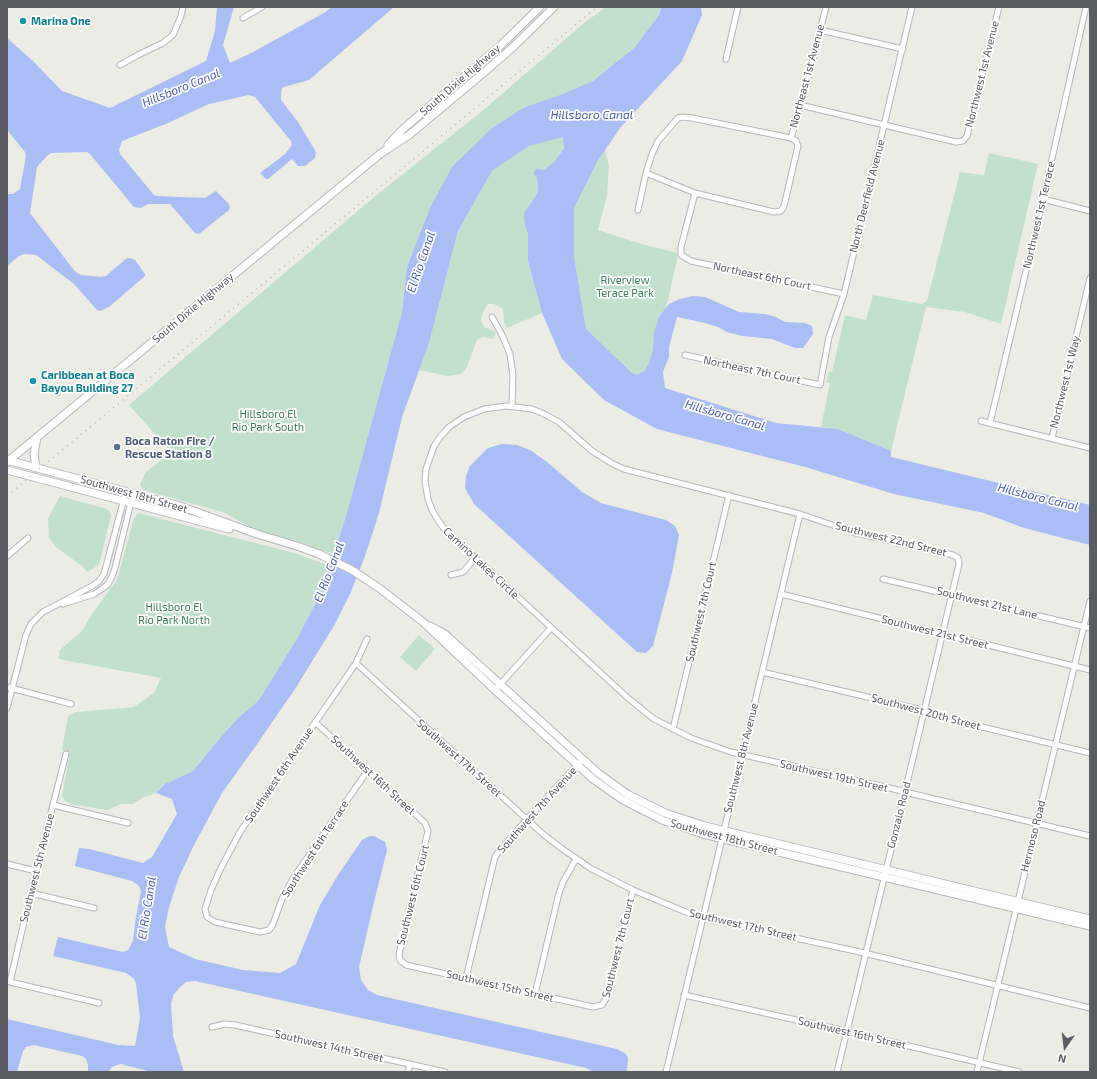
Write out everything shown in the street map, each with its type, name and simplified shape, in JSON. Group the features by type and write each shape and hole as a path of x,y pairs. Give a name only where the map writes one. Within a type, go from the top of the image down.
{"main road":[{"name":"South Dixie Highway","path":"380,154 404,128 500,46 540,7"},
{"path":"540,21 545,7"},
{"path":"540,21 554,7"},
{"path":"540,21 561,7"},
{"name":"South Dixie Highway","path":"8,461 380,154 409,135 482,74 540,21"},
{"path":"36,467 34,454 37,437"},
{"name":"Southwest 18th Street","path":"8,461 36,467 177,505 257,534"},
{"name":"Southwest 18th Street","path":"7,470 220,526 257,534 300,546 336,561 366,578 423,622 580,762 611,792 642,811 682,828 722,835 886,870 1090,919"},
{"name":"Southwest 18th Street","path":"722,835 884,878 1090,926"}],"street":[{"path":"120,66 138,55 163,43 174,35 183,7"},
{"path":"243,18 262,7"},
{"path":"726,59 738,7"},
{"name":"Northeast 1st Avenue","path":"695,193 774,212 781,211 784,206 798,146 796,141 791,138 826,7"},
{"name":"North Deerfield Avenue","path":"820,385 829,337 844,294 912,7"},
{"name":"Northwest 1st Avenue","path":"884,126 956,142 964,141 967,136 999,7"},
{"name":"Northwest 1st Terrace","path":"990,423 1043,199 1086,7"},
{"path":"820,30 903,49"},
{"path":"800,105 884,126"},
{"path":"638,210 646,173 652,154 658,142 678,118 692,118 791,138"},
{"path":"646,173 695,193"},
{"name":"Northeast 6th Court","path":"695,193 681,247 681,255 692,261 844,294"},
{"path":"1043,199 1090,211"},
{"name":"Northwest 1st Way","path":"1052,438 1090,278"},
{"path":"492,317 510,354 513,376 512,406"},
{"name":"Northeast 7th Court","path":"684,355 820,385"},
{"name":"Camino Lakes Circle","path":"742,755 710,746 673,730 654,719 628,698 445,530 434,515 426,493 428,463 432,451 441,436 459,420 474,412 484,409 512,406 532,409 552,418 570,430 592,451 613,464 636,472 800,514"},
{"path":"981,421 1090,448"},
{"path":"7,708 9,688 31,624 43,612 98,592 108,584 112,577 127,501 126,491"},
{"path":"57,606 94,585 102,578 127,501 133,494"},
{"name":"Southwest 7th Court","path":"673,730 729,495"},
{"name":"Southwest 22nd Street","path":"800,514 856,533 953,555 958,558"},
{"name":"Southwest 8th Avenue","path":"666,1072 800,514"},
{"path":"7,556 28,538"},
{"path":"451,575 463,572 476,558"},
{"name":"Gonzalo Road","path":"837,1072 924,713 959,564 958,558"},
{"name":"Southwest 21st Lane","path":"883,579 952,594 1090,628"},
{"path":"94,585 98,592"},
{"path":"78,593 81,599"},
{"name":"Southwest 21st Street","path":"780,594 1090,670"},
{"name":"Hermoso Road","path":"976,1072 1090,601"},
{"path":"497,687 551,628"},
{"name":"Southwest 6th Avenue","path":"269,930 260,932 210,920 207,917 205,909 207,903 229,851 251,814 356,663 367,639"},
{"name":"Southwest 17th Street","path":"356,663 544,834 576,859 633,890 703,918 866,954 1090,1008"},
{"name":"Southwest 20th Street","path":"762,672 1090,753"},
{"path":"9,688 71,704"},
{"name":"Southwest 16th Street","path":"315,722 425,824 428,831"},
{"name":"Southwest 5th Avenue","path":"66,754 36,871 10,982 99,1003"},
{"name":"Southwest 19th Street","path":"742,755 1090,836"},
{"name":"Southwest 7th Avenue","path":"466,978 495,857 580,762"},
{"name":"Southwest 6th Terrace","path":"269,930 289,886 368,770"},
{"path":"53,805 128,823"},
{"name":"Southwest 6th Court","path":"400,960 399,954 428,831"},
{"path":"535,994 559,893 563,882 576,859"},
{"path":"7,864 36,871"},
{"name":"Southwest 7th Court","path":"602,1005 607,997 633,890"},
{"path":"31,893 94,908"},
{"name":"Southwest 15th Street","path":"400,960 406,965 593,1007 602,1005"},
{"name":"Southwest 16th Street","path":"684,995 1019,1072"},
{"name":"Southwest 14th Street","path":"212,1027 225,1024 235,1025 445,1072"},
{"path":"408,1072 410,1064"}],"green space":[{"name":"Hillsboro El Rio Park South","path":"606,7 662,7 659,15 635,47 593,81 523,108 407,267 402,312 346,516 333,554 303,543 256,530 223,512 143,490 140,485 145,473 171,452 129,405 373,198 487,107 584,23"},
{"path":"563,136 564,147 554,162 537,177 538,192 524,213 524,221 528,234 528,261 542,313 507,328 504,323 503,309 494,304 488,304 482,314 481,321 484,327 496,332 493,339 483,337 477,340 466,369 461,374 448,376 419,370 429,343 458,231 492,171 529,146"},
{"name":"Riverview Terace Park","path":"605,150 609,166 607,195 598,230 638,243 677,253 677,260 649,382 632,373 586,329 574,256 574,208 597,162"},
{"path":"989,153 1038,164 1001,324 965,312 926,307 891,451 838,429 821,427 830,383 826,382 829,372 832,372 845,315 866,320 873,295 922,304 927,301 960,172 984,175"},
{"path":"60,496 107,509 110,512 111,515 99,565 87,572 82,566 56,547 49,538 48,519"},
{"name":"Hillsboro El Rio Park North","path":"138,513 294,553 330,566 321,593 298,637 259,700 237,719 193,771 165,784 156,793 142,798 133,804 121,804 107,810 71,804 65,801 62,796 70,752 62,750 68,716 77,712 134,707 154,693 161,678 58,659 60,650 82,631 92,614 117,580 134,518"},
{"path":"419,635 435,649 416,671 400,657"}],"water":[{"name":"Hillsboro Canal","path":"217,7 234,7 223,45 230,63 253,52 324,13 332,7 394,7 309,80 282,88 281,100 298,122 316,152 315,158 305,166 298,166 292,159 268,179 260,173 285,154 292,145 291,141 255,97 249,95 209,104 168,123 122,141 119,150 120,154 154,195 205,198 216,191 228,203 230,207 229,210 199,234 195,233 170,204 148,204 141,208 134,207 87,152 51,153 47,156 37,167 30,213 73,269 81,275 101,277 106,276 127,258 131,258 135,260 145,274 145,276 110,306 101,311 97,310 74,284 36,255 25,254 19,256 7,266 7,194 13,194 20,189 26,156 25,152 7,130 7,38 33,61 62,91 110,108 206,61 215,31"},
{"name":"El Rio Canal","path":"662,7 701,7 702,15 682,61 620,128 597,162 574,208 574,256 586,329 632,373 637,375 645,371 649,363 653,350 654,332 659,317 669,304 680,299 693,296 705,297 739,312 765,314 776,317 785,322 805,323 812,326 813,334 803,348 795,348 772,339 742,336 705,323 677,317 669,347 669,357 663,372 665,388 776,423 838,429 891,451 891,457 1090,505 1090,545 1024,528 984,513 894,494 805,467 657,429 604,400 562,359 542,313 528,261 528,234 524,221 524,213 538,192 537,177 533,173 536,169 544,170 554,162 564,148 563,137 529,146 492,171 458,231 429,343 402,417 379,513 351,592 335,624 295,689 222,793 194,845 179,877 169,907 165,927 169,947 195,959 243,970 280,973 296,964 320,905 338,875 362,840 370,836 374,836 385,842 387,850 359,967 361,980 368,990 377,995 617,1049 626,1054 628,1058 627,1072 594,1072 586,1068 195,981 186,982 180,987 174,994 171,1003 173,1036 184,1072 151,1072 121,1064 112,1067 108,1072 88,1072 86,1059 82,1056 34,1045 26,1047 23,1051 17,1072 7,1072 7,1019 118,1045 135,1046 140,1018 136,983 134,979 126,973 53,956 58,937 123,952 128,950 133,941 141,891 139,886 132,881 75,866 79,848 89,849 143,863 152,857 177,814 172,799 156,793 165,784 193,771 237,719 259,700 298,637 321,593 346,516 402,312 407,267 431,206 452,167 491,129 523,108 593,81 635,47 659,15"},
{"path":"502,444 517,445 530,450 547,462 582,492 601,503 666,520 675,526 679,535 672,573 653,646 646,653 637,652 474,504 465,488 466,476 470,466 488,448"}],"railway":[{"path":"7,496 597,7"}],"place":[{"name":"Marina One","path":"23,21"},
{"name":"Caribbean at Boca Bayou Building 27","path":"33,381"},
{"name":"Boca Raton Fire / Rescue Station 8","path":"117,447"}]}
